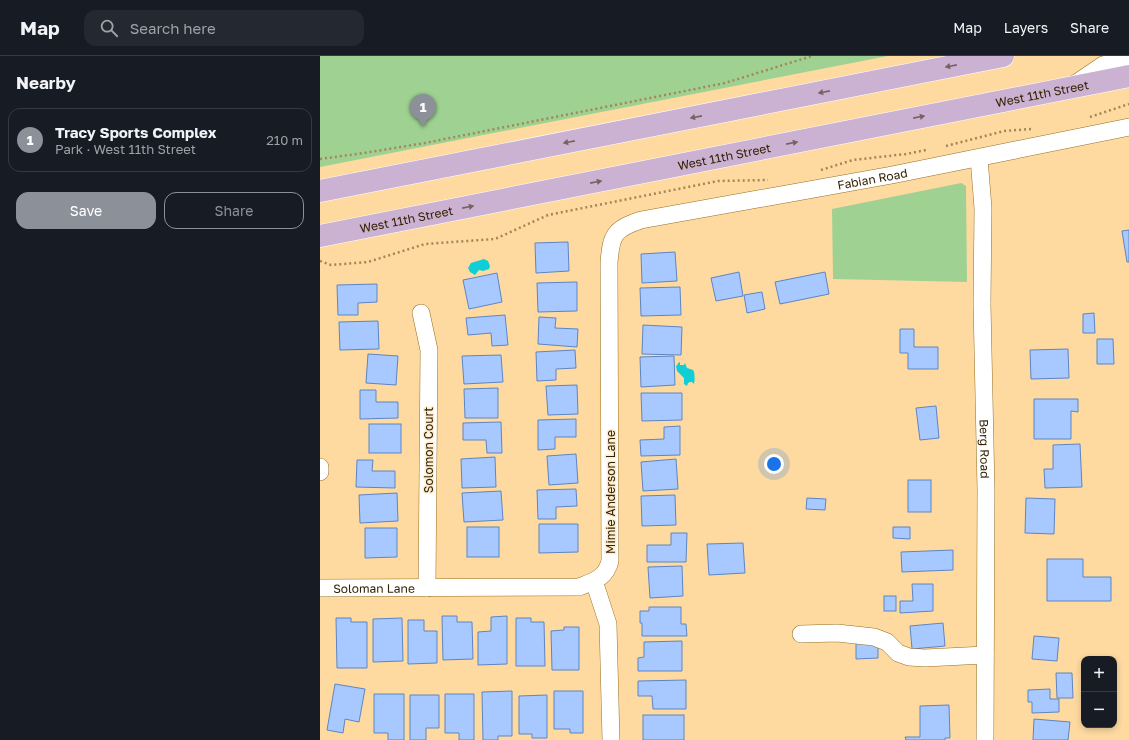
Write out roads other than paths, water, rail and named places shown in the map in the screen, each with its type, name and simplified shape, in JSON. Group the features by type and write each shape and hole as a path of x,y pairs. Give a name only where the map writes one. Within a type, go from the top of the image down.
{"main road":[{"path":"320,191 1003,56"},
{"name":"West 11th Street","path":"320,236 1129,76"}],"street":[{"path":"1070,87 1103,65 1129,58"},
{"name":"Fabian Road","path":"618,231 627,224 641,220 892,175 1129,127"},
{"name":"Berg Road","path":"979,158 983,208 982,304 986,490 985,740"},
{"name":"Mimie Anderson Lane","path":"427,588 579,587 600,578 608,567 610,561 609,263 610,246 618,231"},
{"name":"Solomon Court","path":"421,313 429,350 427,588"},
{"path":"320,467 320,472"},
{"path":"594,581 608,624 611,740"},
{"name":"Soloman Lane","path":"320,588 427,588"},
{"path":"801,634 837,633 874,637 887,642 898,653 909,657 925,658 985,655"}],"water":[{"path":"484,259 488,261 490,266 489,269 483,271 479,270 475,275 470,272 468,268 471,263"},
{"path":"680,362 680,365 684,365 685,363 687,368 693,370 695,377 694,384 690,382 687,386 684,384 684,378 677,371 676,366"}],"place":[{"name":"Tracy Sports Complex","path":"423,127"}]}
